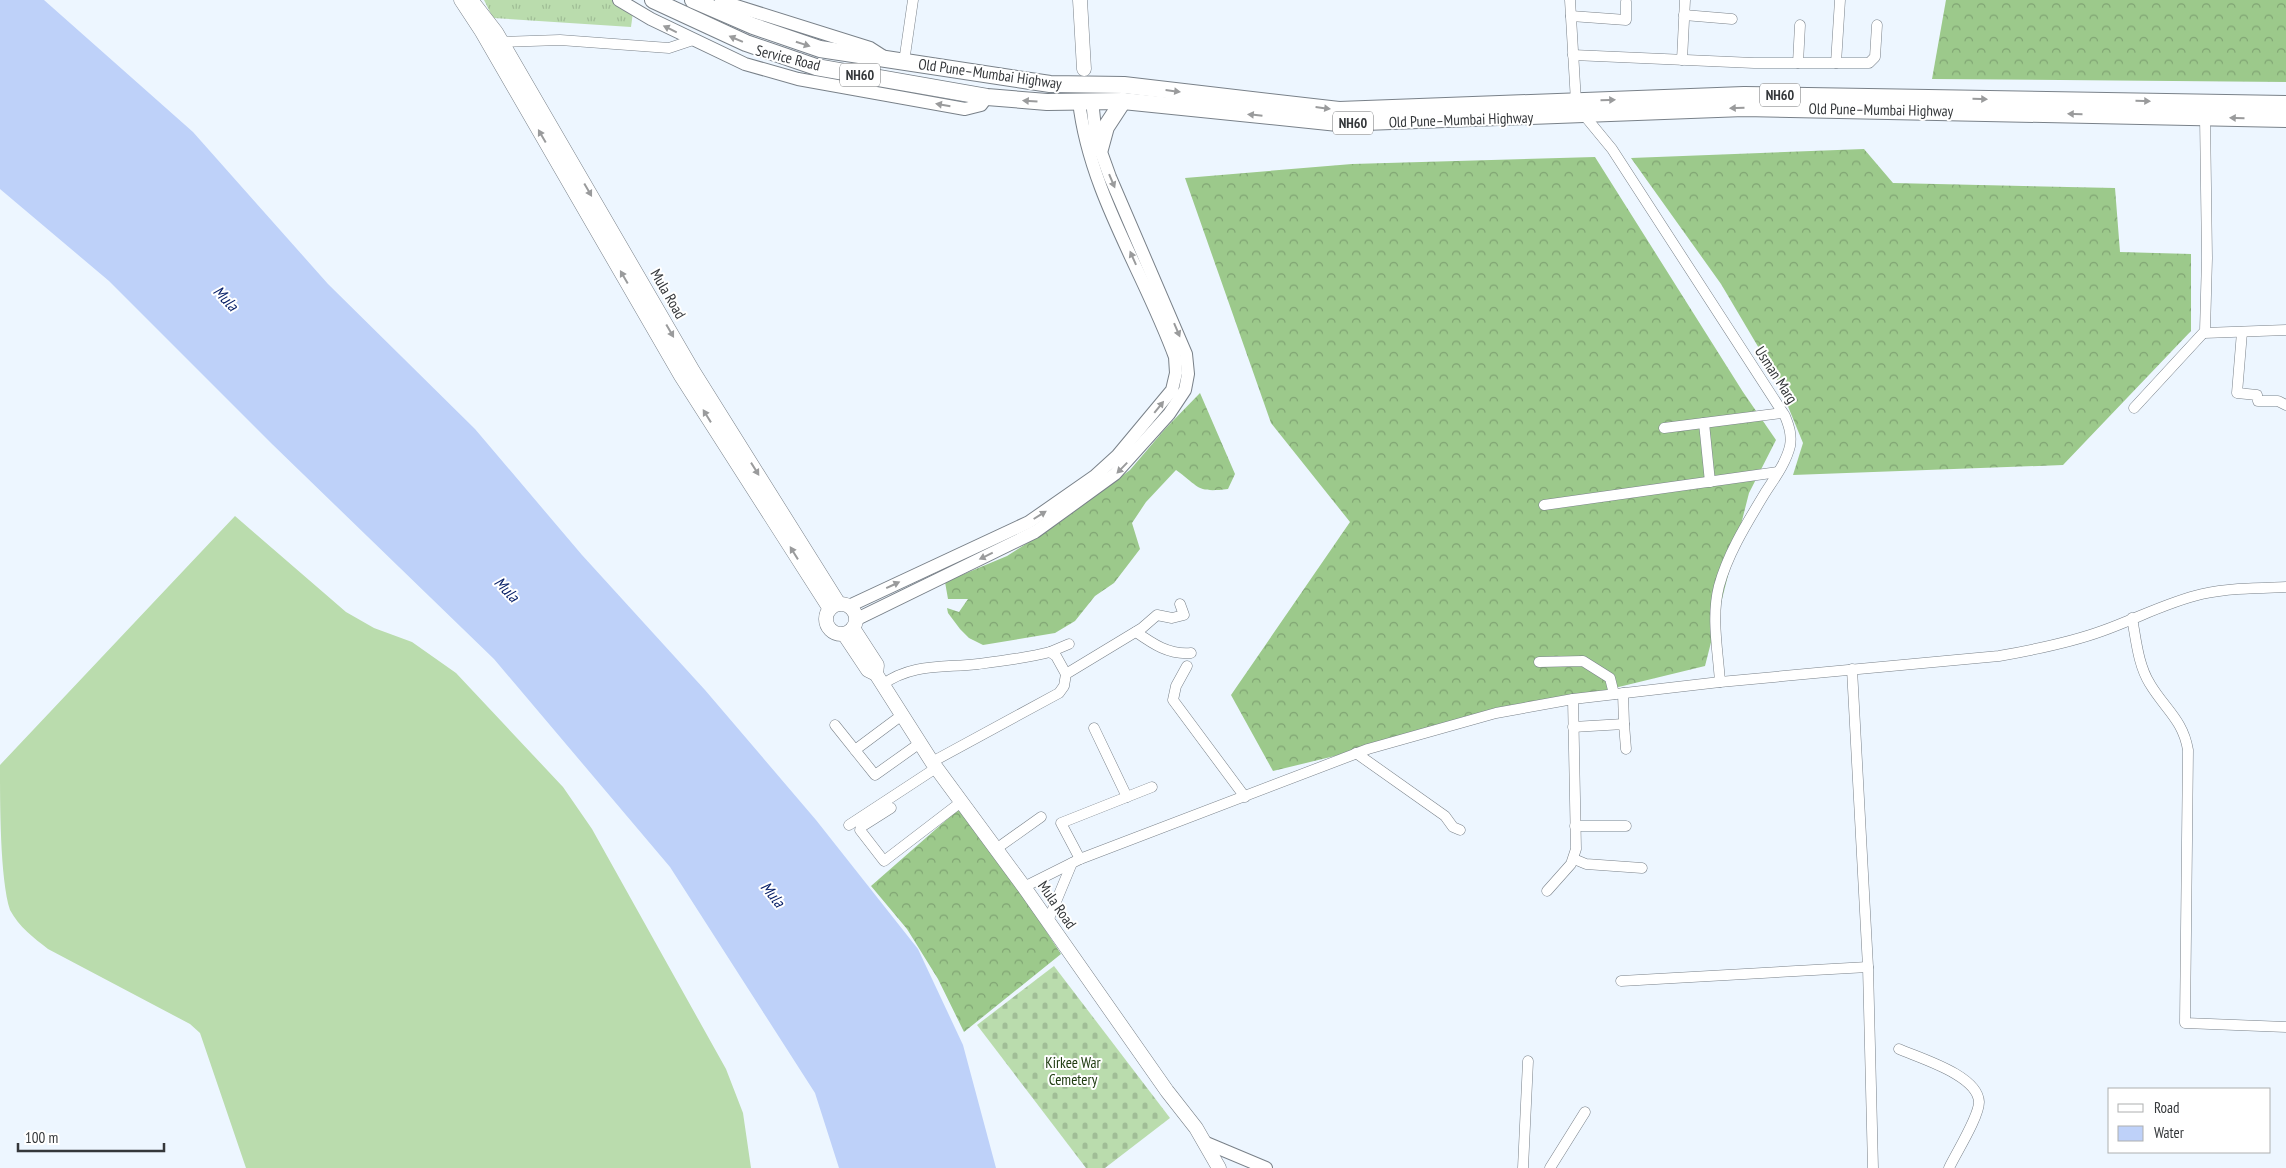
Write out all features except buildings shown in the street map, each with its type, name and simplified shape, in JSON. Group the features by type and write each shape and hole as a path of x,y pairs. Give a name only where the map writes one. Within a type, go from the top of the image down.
{"highway":[{"name":"Old Pune–Mumbai Highway","path":"653,0 746,43 816,67 987,97 1047,102 1123,101 1338,123 1580,108 1744,95 2286,104"},
{"name":"Old Pune–Mumbai Highway","path":"693,0 753,26 820,49 1050,84 1084,79 1339,110 1744,108 2286,119"},
{"path":"1100,150 1106,127 1123,101"}],"main road":[{"path":"461,0 681,376 839,606"},
{"name":"Mula Road","path":"471,0 502,42 693,371 839,606"},
{"path":"479,0 489,22"},
{"path":"1080,0 1086,101"},
{"name":"Mula Road","path":"851,627 834,632 827,624 827,614 839,606 853,609 851,627 868,670 879,680 934,765 1024,887 1167,1092 1196,1128 1204,1142 1208,1161 1219,1168"}],"street":[{"name":"Service Road","path":"620,0 651,20 692,40 746,64 798,80 965,109 981,105 987,97"},
{"path":"722,0 870,48 897,61 914,0"},
{"path":"1570,0 1573,55 1580,108"},
{"path":"1682,60 1685,0"},
{"path":"1836,63 1840,0"},
{"path":"1571,16 1626,20 1626,2"},
{"path":"1684,15 1732,19"},
{"path":"1573,55 1798,63 1871,62 1875,57 1877,25"},
{"path":"1798,63 1800,26"},
{"path":"486,40 502,42 560,40 669,48 692,40"},
{"path":"839,606 1016,528 1044,513 1107,466 1160,406 1174,386 1176,373 1175,357 1099,181 1085,142 1086,101"},
{"path":"851,627 1051,522 1115,474 1169,414 1185,390 1188,365 1183,344 1100,150 1086,101"},
{"name":"Usman Marg","path":"1580,108 1612,149 1782,413 1791,431 1790,446 1778,472 1728,559 1719,588 1715,616 1720,682"},
{"path":"2134,408 2204,333 2207,314 2208,258 2205,117"},
{"path":"2204,333 2286,330"},
{"path":"2242,332 2238,393 2256,395 2258,401 2278,401 2286,405"},
{"path":"1664,428 1782,413"},
{"path":"1704,423 1710,482"},
{"path":"1544,505 1778,472"},
{"path":"1024,887 1076,861 1356,753 1496,712 1573,699 1720,682 1993,657 2032,650 2103,631 2132,618 2201,594 2222,590 2286,587"},
{"path":"1066,674 1136,632 1157,615 1172,618 1184,615 1180,604"},
{"path":"2132,618 2141,662 2149,683 2179,721 2186,735 2188,750 2184,1024 2286,1027"},
{"path":"1136,632 1157,646 1171,652 1191,654"},
{"path":"879,680 918,668 978,664 1050,652 1069,644"},
{"path":"849,825 934,765 1059,693 1064,686 1066,674 1056,656 1050,652"},
{"path":"1539,662 1583,661 1610,678 1618,694 1624,724 1626,749"},
{"path":"1186,666 1176,686 1173,700 1245,797"},
{"path":"1852,669 1868,967 1873,1168"},
{"path":"1547,891 1574,858 1573,699"},
{"path":"855,750 902,715"},
{"path":"1574,727 1624,724"},
{"path":"834,725 875,775 920,743"},
{"path":"1094,728 1127,796"},
{"path":"1356,753 1445,816 1453,828 1460,830"},
{"path":"1048,921 1076,861 1061,823 1152,787"},
{"path":"891,808 861,827 860,830 884,861 961,802"},
{"path":"996,849 1041,817"},
{"path":"1575,826 1626,826"},
{"path":"1574,858 1586,864 1642,868"},
{"path":"1620,981 1868,967"},
{"path":"1899,1049 1962,1077 1976,1092 1979,1101 1976,1113 1949,1168"},
{"path":"1523,1168 1528,1061"},
{"path":"1550,1168 1585,1112"},
{"path":"1204,1142 1266,1168"}],"green space":[{"path":"484,0 612,0 633,12 631,27 493,18"},
{"path":"1946,0 2286,0 2286,82 1932,79"},
{"path":"1864,149 1893,183 2115,188 2120,252 2191,254 2191,331 2063,465 1793,475 1803,443 1776,377 1721,284 1631,158"},
{"path":"1595,157 1743,392 1776,440 1749,493 1705,666 1273,771 1231,695 1350,522 1271,423 1185,178 1352,164"},
{"path":"1200,393 1235,474 1228,489 1204,489 1195,485 1176,470 1146,502 1132,523 1140,549 1114,583 1095,596 1075,621 1055,633 983,645 969,638 948,613 947,608 959,612 968,599 948,599 945,582 1007,556 1060,522 1130,470 1165,429"},
{"path":"235,516 346,612 374,628 412,642 456,673 563,787 592,829 726,1069 743,1113 751,1168 246,1168 200,1033 190,1024 48,949 18,922 10,910 4,880 1,840 0,765"},
{"path":"960,808 1020,891 1061,954 964,1032 938,979 907,929 871,886"},
{"name":"Kirkee War Cemetery","path":"1054,966 1170,1118 1105,1168 1086,1168 977,1025"}],"water":[{"name":"Mula","path":"0,0 44,0 193,132 328,284 475,429 582,555 705,690 816,820 918,949 963,1045 996,1168 839,1168 815,1093 670,867 494,659 272,444 109,281 0,189"}]}
